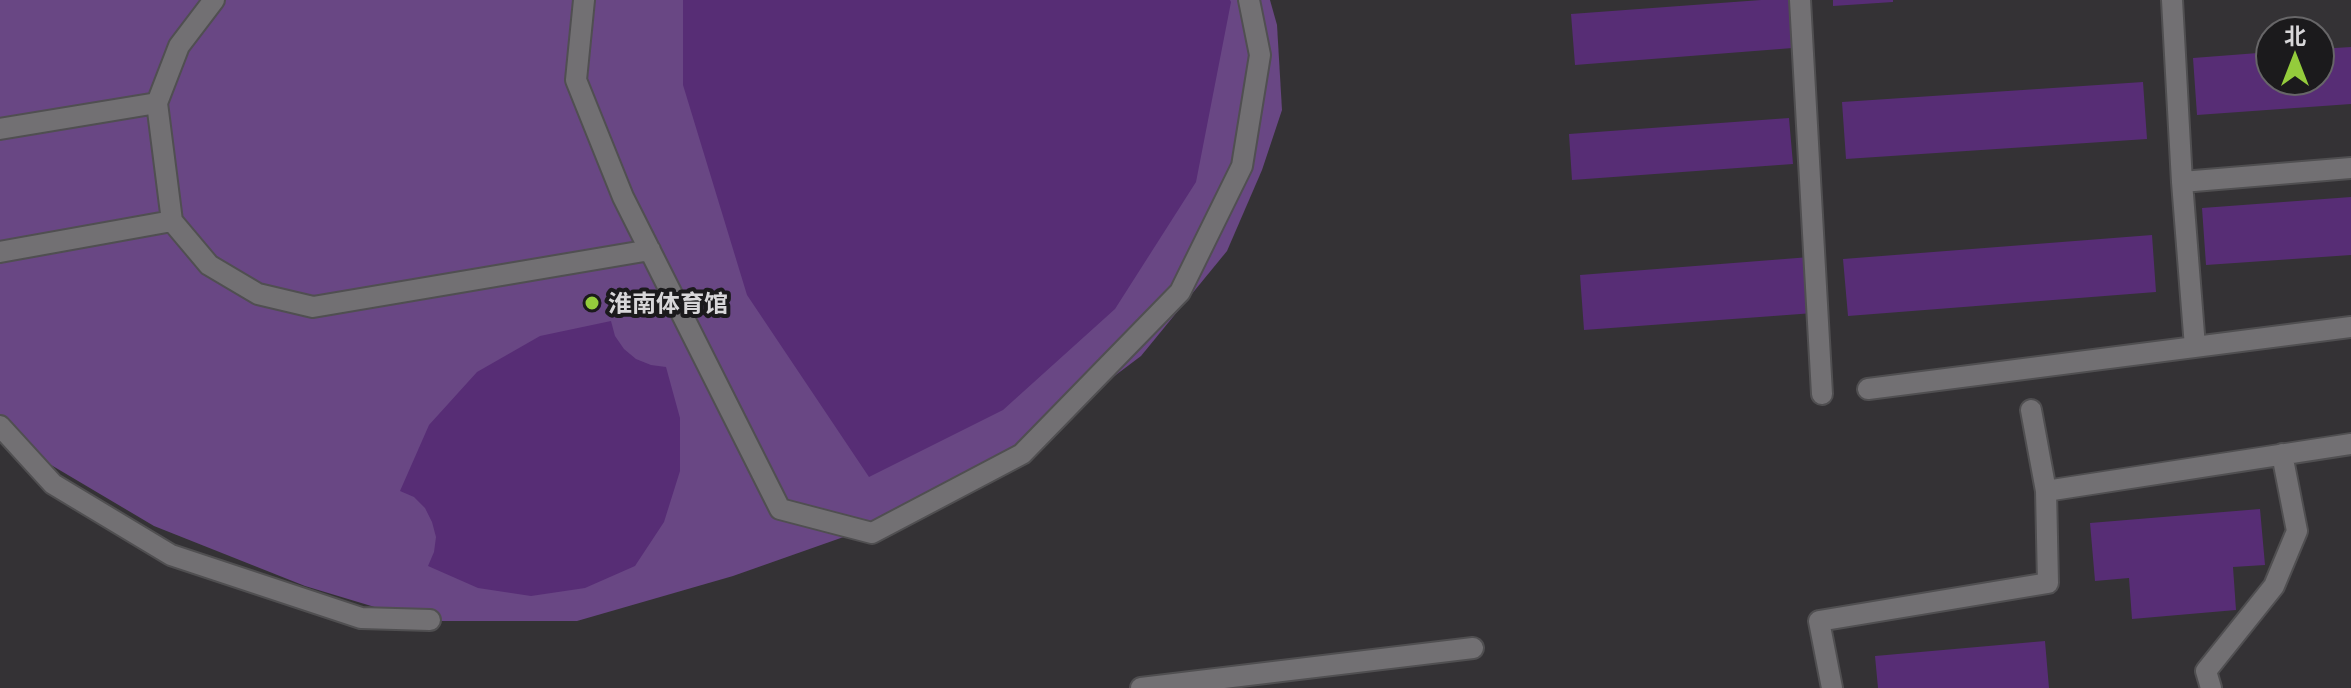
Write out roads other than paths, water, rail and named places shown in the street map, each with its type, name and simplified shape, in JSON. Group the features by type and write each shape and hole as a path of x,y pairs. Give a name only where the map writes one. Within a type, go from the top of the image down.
{"street":[{"path":"214,0 179,46 157,103 172,221 209,265 258,294 313,307 650,250"},
{"path":"584,0 576,80 623,197 780,509 872,533 1022,454 1180,292 1242,166 1260,55 1249,0"},
{"path":"1800,0 1822,394"},
{"path":"2172,0 2195,347"},
{"path":"0,129 157,103"},
{"path":"2182,182 2351,168"},
{"path":"0,252 172,221"},
{"path":"1868,389 2351,327"},
{"path":"1832,688 1819,621 2048,583 2046,491 2031,410"},
{"path":"0,426 53,484 171,555 361,618 430,620"},
{"path":"2046,491 2351,444"},
{"path":"2211,688 2206,671 2274,586 2297,531 2282,454"},
{"path":"1141,688 1473,648"}],"place":[{"name":"淮南体育馆","path":"592,303"}]}
